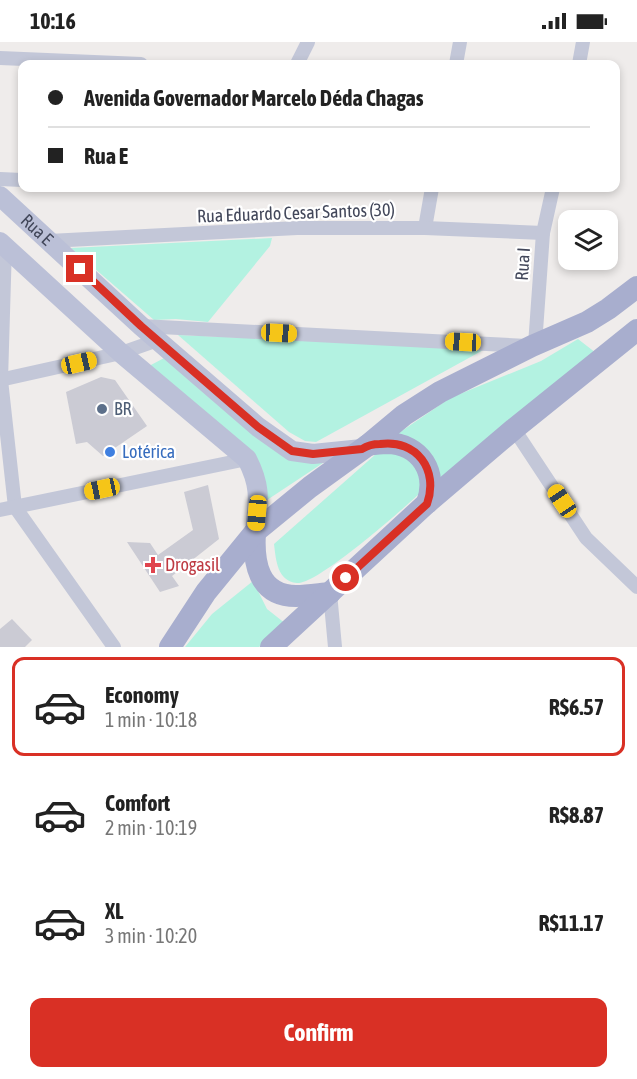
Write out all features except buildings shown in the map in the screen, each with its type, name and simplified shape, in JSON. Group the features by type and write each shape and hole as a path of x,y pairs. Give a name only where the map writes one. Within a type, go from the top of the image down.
{"main road":[{"path":"172,644 206,592 255,532 310,487 404,415 440,392 533,345 598,316 637,286"},
{"path":"271,647 427,504 514,429 637,330"},
{"path":"365,447 388,443 398,445 412,450 424,460 431,479 431,491 427,504"},
{"path":"255,532 256,567 261,578 272,588 294,596 330,593"}],"street":[{"path":"299,60 308,42"},
{"path":"457,60 460,42"},
{"path":"580,60 584,42"},
{"path":"0,58 47,60"},
{"path":"0,179 18,180"},
{"path":"425,228 431,192"},
{"name":"Rua I","path":"533,345 543,234 552,192"},
{"name":"Rua E","path":"0,196 141,326 258,427 292,451 313,454 365,447"},
{"name":"Rua Eduardo Cesar Santos (30)","path":"49,241 297,228 425,228 543,234"},
{"path":"3,244 0,380 15,507 114,647"},
{"name":"Rua E","path":"3,244 122,353 247,459 256,476 259,494 255,532"},
{"path":"141,326 533,345"},
{"path":"0,380 122,353 158,340"},
{"path":"514,429 586,538 637,587"},
{"path":"0,510 247,459"},
{"path":"330,593 335,647"}],"green space":[{"path":"272,238 270,246 208,322 176,319 154,320 71,248"},
{"path":"178,335 487,348 316,442 305,441 289,432"},
{"path":"578,339 596,353 440,479 393,437 450,398 541,361"},
{"path":"166,357 280,452 335,455 264,502 265,491 149,366"},
{"path":"387,451 406,456 423,470 420,493 359,545 322,572 297,583 285,578 279,569 274,544 376,454"},
{"path":"253,581 267,609 286,624 259,647 185,647 212,614"}],"place":[{"name":"BR","path":"102,409"},
{"name":"Lotérica","path":"110,452"},
{"name":"Drogasil","path":"153,565"}],"route":[{"path":"80,269 141,326 258,427 292,451 313,454 362,449 368,445 388,443 412,450 424,460 431,479 431,491 427,504 346,578"}]}
